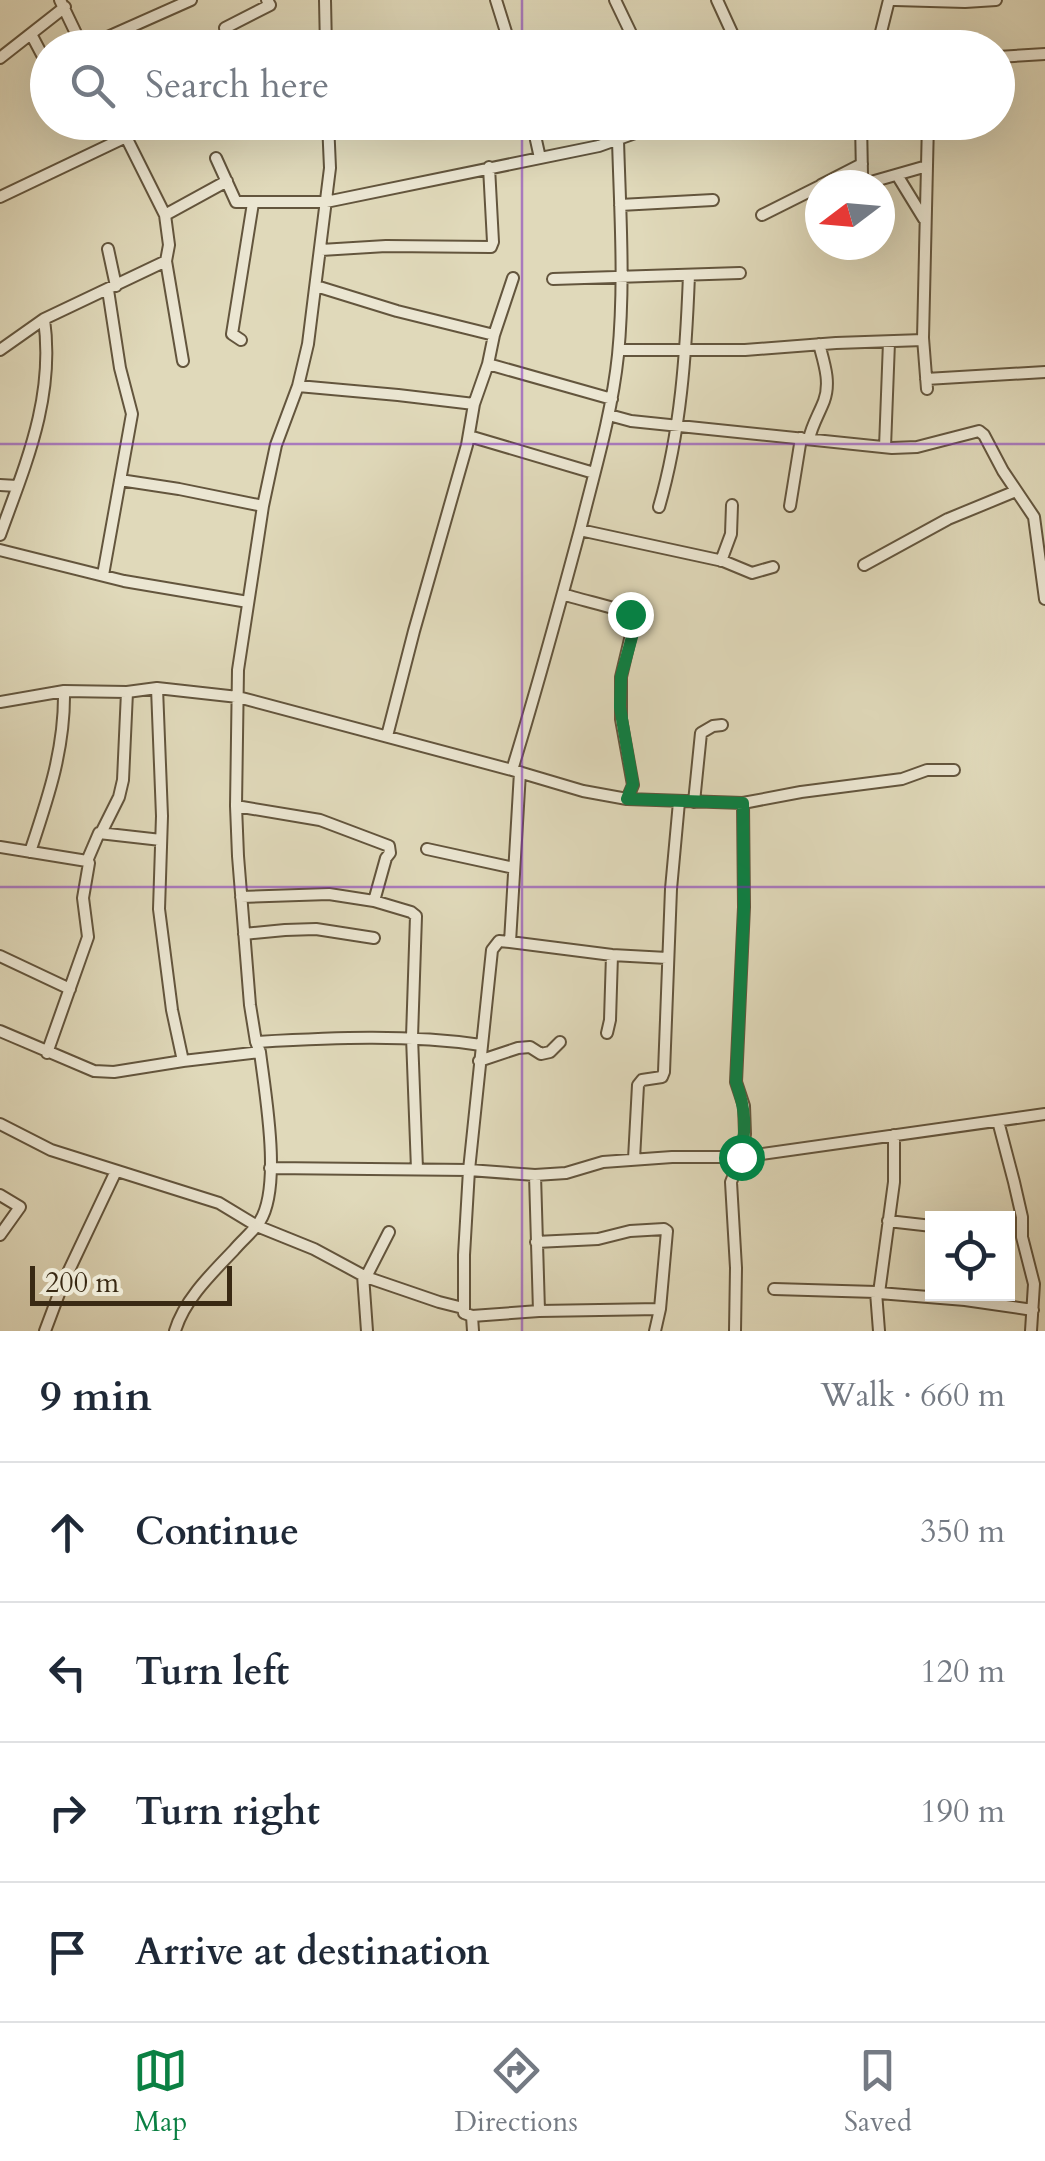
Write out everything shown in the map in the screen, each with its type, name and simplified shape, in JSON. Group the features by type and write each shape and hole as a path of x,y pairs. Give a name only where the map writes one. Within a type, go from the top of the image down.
{"street":[{"path":"124,30 191,0"},
{"path":"225,28 270,5 267,0"},
{"path":"325,0 326,30"},
{"path":"496,0 506,30"},
{"path":"615,0 629,30"},
{"path":"717,0 731,30"},
{"path":"883,30 892,0 996,0"},
{"path":"34,30 62,3 75,30"},
{"path":"0,58 30,34"},
{"path":"1015,56 1045,54"},
{"path":"0,197 120,140"},
{"path":"128,140 165,215 169,244 166,262 183,361"},
{"path":"174,1331 179,1316 196,1293 257,1226 266,1209 269,1134 244,934 236,806 238,670 276,445 298,386 308,344 330,168 329,140"},
{"path":"536,140 540,158"},
{"path":"216,158 236,202 326,202 618,140 619,350 594,474 516,771 510,942"},
{"path":"861,140 862,178 868,183 927,166"},
{"path":"928,140 923,340 926,384 1045,372"},
{"path":"850,170 862,164"},
{"path":"321,250 491,247 489,167"},
{"path":"897,175 925,220"},
{"path":"165,215 228,181"},
{"path":"762,215 805,193"},
{"path":"620,206 713,200"},
{"path":"241,340 232,334 253,203"},
{"path":"102,575 132,414 120,368 108,249"},
{"path":"0,350 44,319 166,262"},
{"path":"553,279 740,273"},
{"path":"659,506 678,425 689,275"},
{"path":"388,736 469,436 474,404 513,278"},
{"path":"316,286 494,335"},
{"path":"0,535 39,419 48,347 44,319"},
{"path":"619,350 744,350 923,340"},
{"path":"885,447 888,342"},
{"path":"790,506 805,439 827,388 819,344"},
{"path":"488,364 612,399"},
{"path":"298,386 474,404"},
{"path":"608,415 885,447 917,447 984,434 1016,490 1040,514 1045,600"},
{"path":"469,436 594,474"},
{"path":"120,480 263,506"},
{"path":"0,485 17,486"},
{"path":"864,565 948,518 1016,490"},
{"path":"721,561 730,534 732,505"},
{"path":"580,530 721,561 752,572 773,567"},
{"path":"0,550 139,584 248,602"},
{"path":"563,594 619,609 630,614 634,622 621,677 621,719 633,784 627,799"},
{"path":"156,688 162,840 159,910 183,1062"},
{"path":"0,702 64,691 127,692 156,688 238,697 583,791 627,799 743,803 902,779 926,770 954,770"},
{"path":"30,852 63,737 64,691"},
{"path":"87,861 119,797 127,692"},
{"path":"694,802 701,733 722,725"},
{"path":"634,1160 638,1086 642,1080 662,1077 664,1072 679,802"},
{"path":"735,1331 736,1268 730,1182 741,1157 744,1134 744,1106 736,1082 744,907 743,803"},
{"path":"236,806 320,820 389,846 390,854 374,901"},
{"path":"101,833 162,840"},
{"path":"0,847 87,861"},
{"path":"427,849 514,868"},
{"path":"47,1053 88,937 84,898 90,866 87,861"},
{"path":"241,897 329,894 374,901 416,916 412,1037 417,1169"},
{"path":"244,934 316,929 374,938"},
{"path":"473,1331 464,1255 492,950 498,941 668,958"},
{"path":"607,1033 612,955"},
{"path":"0,956 70,989"},
{"path":"0,1032 94,1071 114,1072 258,1047 337,1038 412,1037 481,1046"},
{"path":"479,1061 518,1048 530,1048 541,1054 550,1052 560,1042"},
{"path":"270,1168 566,1173 603,1162 741,1157 1045,1114"},
{"path":"998,1120 1022,1217 1022,1237 1039,1284 1031,1331"},
{"path":"0,1124 52,1150 219,1203 257,1226 314,1249 365,1276 463,1308 468,1314"},
{"path":"879,1331 878,1292 894,1182 894,1136"},
{"path":"45,1331 116,1170"},
{"path":"534,1175 539,1311"},
{"path":"0,1195 20,1207 0,1235"},
{"path":"888,1221 925,1225"},
{"path":"536,1242 664,1229 668,1234 654,1331"},
{"path":"367,1331 365,1276 389,1232"},
{"path":"1015,1236 1022,1237"},
{"path":"774,1289 878,1292 1033,1310"},
{"path":"468,1314 660,1310"}],"route":[{"path":"630,614 635,626 624,660 620,707 633,784 627,799 743,803 744,907 736,1082 744,1106 741,1157"}]}
